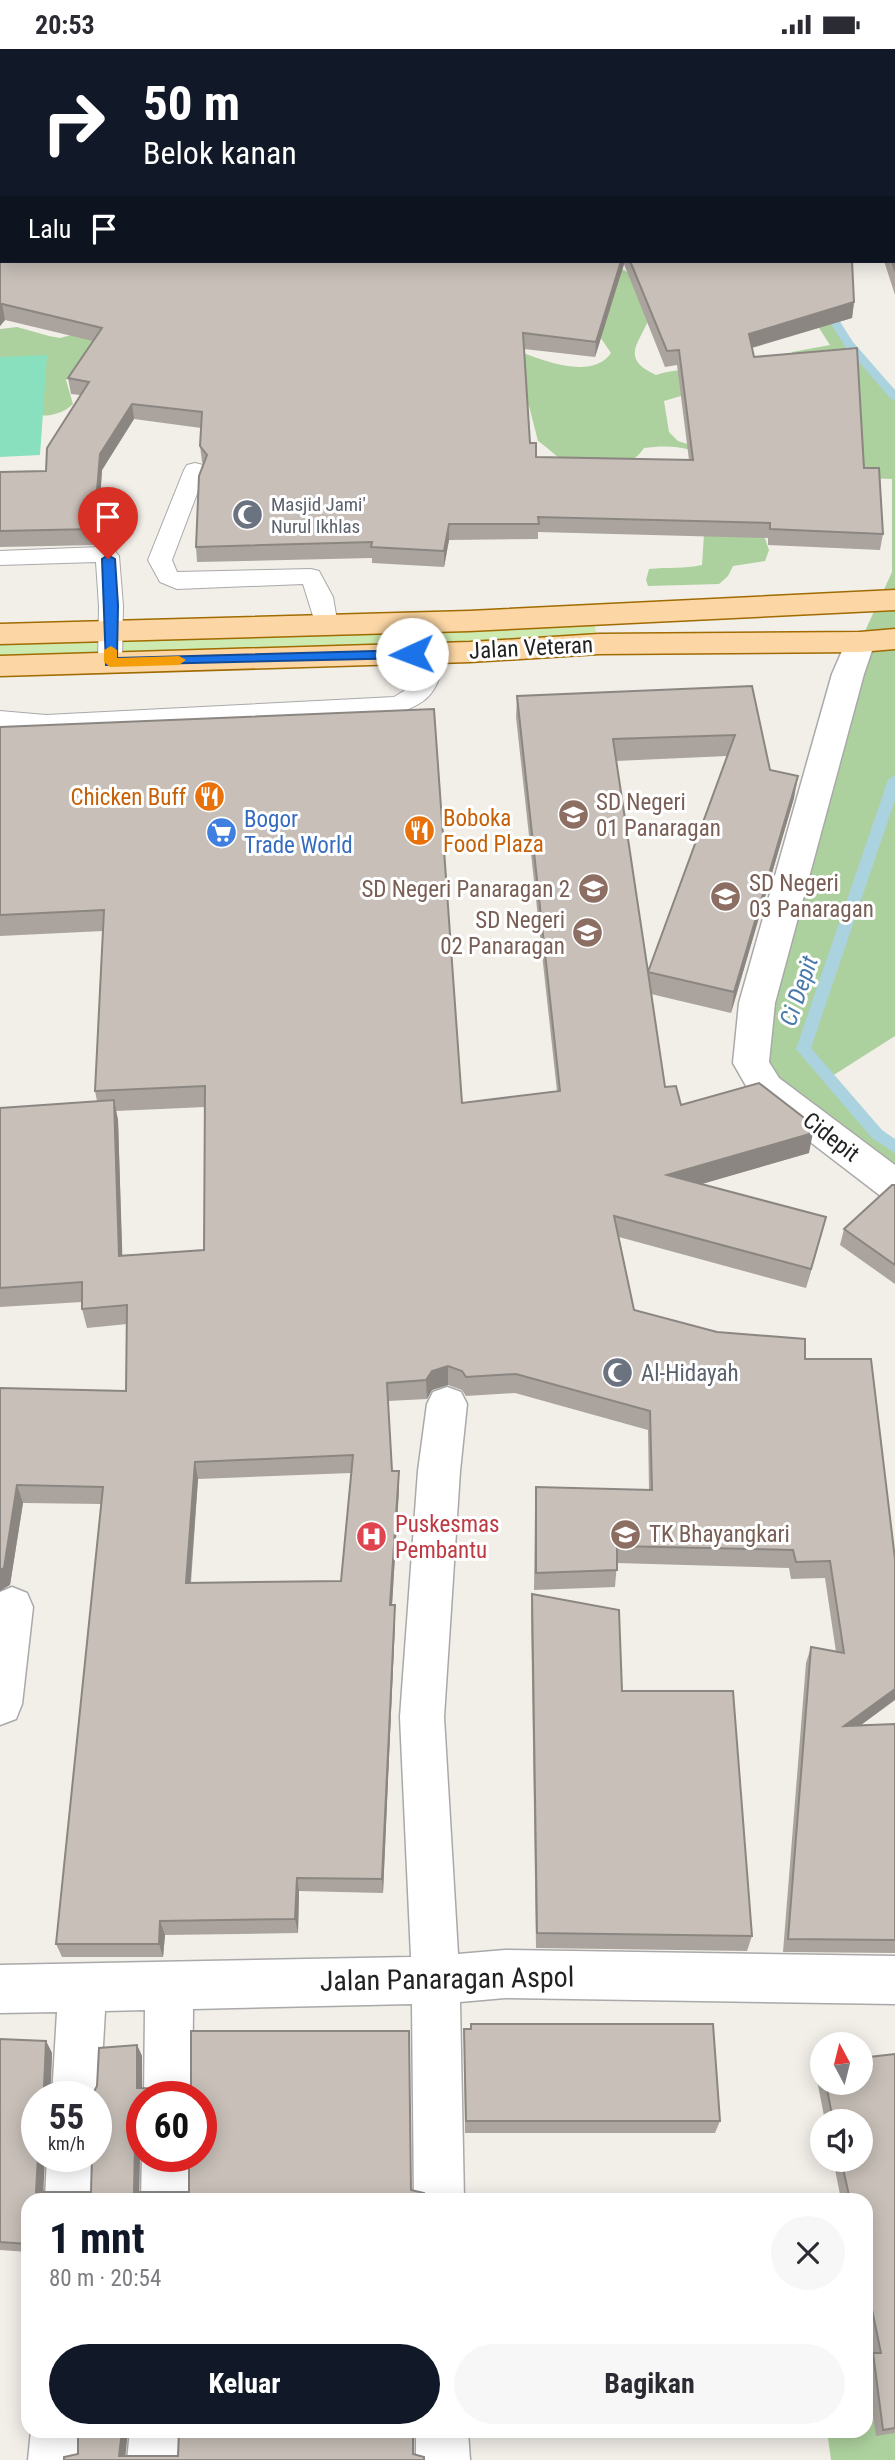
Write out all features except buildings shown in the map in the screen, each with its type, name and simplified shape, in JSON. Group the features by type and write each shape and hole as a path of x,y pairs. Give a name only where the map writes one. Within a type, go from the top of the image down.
{"main road":[{"name":"Jalan Veteran","path":"0,634 326,626 895,600"},
{"name":"Jalan Veteran","path":"0,666 434,653 599,645 860,642 895,639"}],"street":[{"name":"Cidepit","path":"860,642 848,674 757,1003 758,1076 895,1187"},
{"path":"439,2193 436,1980 422,1717 439,1471 447,1404"},
{"path":"0,1704 12,1607"},
{"name":"Jalan Panaragan Aspol","path":"0,1989 436,1980 505,1975 895,1980"},
{"path":"167,2081 169,1985"},
{"path":"77,2081 82,1988"},
{"path":"70,2193 71,2172"},
{"path":"166,2193 167,2172"},
{"path":"55,2460 57,2438"},
{"path":"153,2460 155,2438"},
{"path":"442,2438 443,2460"}],"lane":[{"path":"195,470 160,560 168,577 177,581 311,576 321,597 326,626"},
{"path":"0,558 100,554 107,556 110,662"},
{"path":"0,719 46,723 396,705 415,700 425,687 434,653"}],"green space":[{"path":"609,263 654,285 652,310 636,348 637,362 656,375 696,370 717,379 711,387 664,401 669,432 678,441 727,457 746,459 775,452 784,433 811,428 824,433 833,447 836,458 822,477 766,475 749,478 748,489 769,550 765,561 733,566 728,576 719,584 648,586 646,580 649,569 702,565 704,534 714,516 707,476 709,461 703,456 679,447 652,447 644,448 624,465 615,468 597,471 579,469 563,461 538,441 529,406 520,401 505,397 466,398 451,391 432,373 421,367 391,370 367,365 350,348 312,339 293,327 316,314 330,312 375,316 400,324 423,337 471,335 544,360 583,367 599,363 611,353 600,337 613,275 587,272 589,264"},
{"path":"777,263 836,323 856,352 895,397 895,1036 829,1078 877,1134 895,1147 895,1186 766,1088 757,1003 860,642 892,572 892,479 862,478 818,389 792,352 830,345"},
{"path":"17,327 60,338 71,335 94,340 66,380 73,404 65,410 50,415 35,415 0,364 0,329"},
{"path":"47,355 40,455 0,457 0,357"},
{"path":"591,612 599,644 0,666 0,634"},
{"path":"873,2349 895,2427 895,2460 831,2460 828,2438 873,2438"}],"waterway":[{"name":"Ci Depit","path":"824,305 849,344 895,397"},
{"name":"Ci Depit","path":"895,780 803,1049 877,1134 895,1147"}],"slow traffic":[{"path":"111,650 110,662 179,660"}],"place":[{"name":"Masjid Jami' Nurul Ikhlas","path":"248,515"},
{"name":"Chicken Buff","path":"209,797"},
{"name":"SD Negeri 01 Panaragan","path":"573,815"},
{"name":"Boboka Food Plaza","path":"420,831"},
{"name":"Bogor Trade World","path":"221,832"},
{"name":"SD Negeri Panaragan 2","path":"593,889"},
{"name":"SD Negeri 03 Panaragan","path":"726,896"},
{"name":"SD Negeri 02 Panaragan","path":"588,933"},
{"name":"Al-Hidayah","path":"618,1373"},
{"name":"TK Bhayangkari","path":"626,1534"},
{"name":"Puskesmas Pembantu","path":"372,1537"}],"route":[{"path":"108,559 111,605 110,662 412,654"}]}
